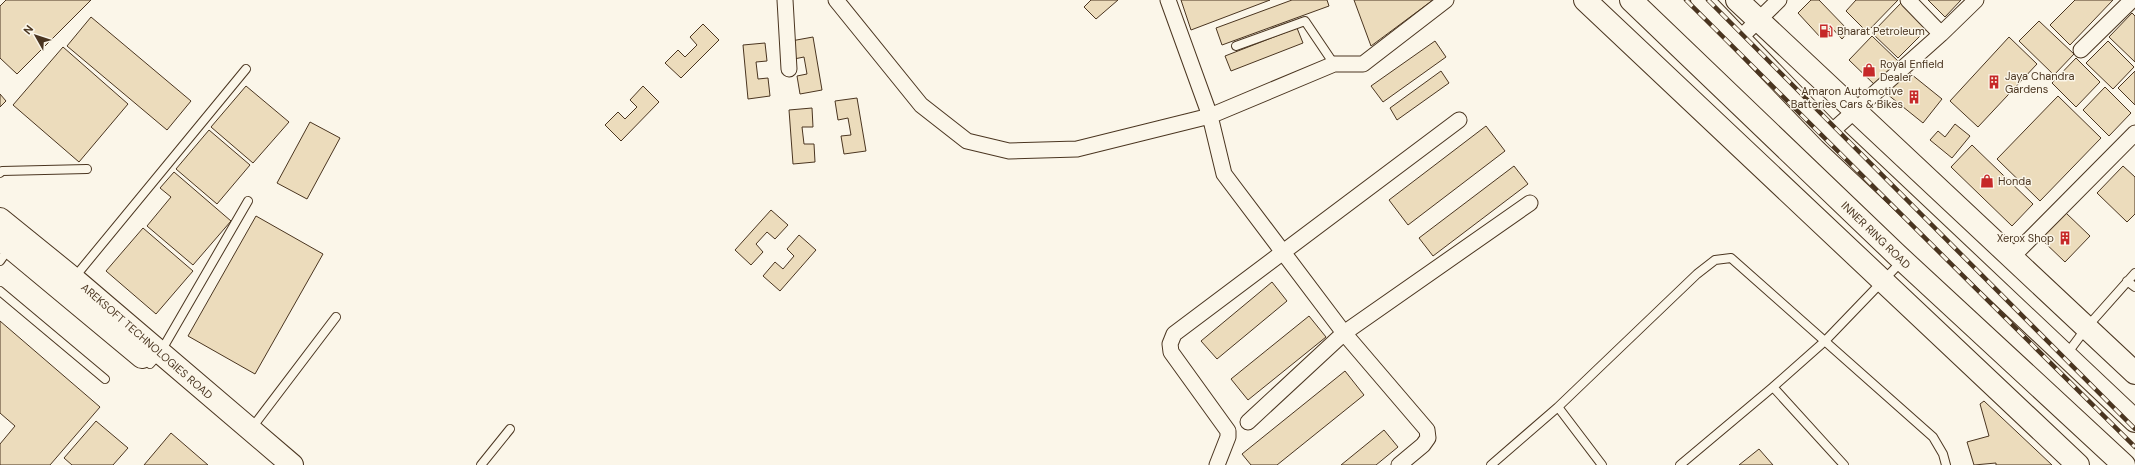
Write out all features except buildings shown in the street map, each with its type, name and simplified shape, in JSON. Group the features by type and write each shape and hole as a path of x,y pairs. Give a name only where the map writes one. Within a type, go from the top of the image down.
{"main road":[{"path":"1585,0 2078,465"},
{"name":"INNER RING ROAD","path":"1632,0 1902,260 2124,465"},
{"path":"1702,0 1830,133 2135,421"},
{"path":"1737,0 2135,373"},
{"name":"AREKSOFT TECHNOLOGIES ROAD","path":"0,219 7,246 250,430 292,465"},
{"name":"AREKSOFT TECHNOLOGIES ROAD","path":"7,246 74,279 155,359 270,465"}],"street":[{"path":"785,0 789,69"},
{"path":"836,0 921,105 967,141 1009,151 1077,150 1210,116 1334,64 1363,64 1446,0"},
{"path":"1168,0 1210,116 1224,174 1282,253 1344,333 1426,430 1428,438 1423,445 1399,465"},
{"path":"1740,38 1779,0"},
{"path":"1908,0 1941,34"},
{"path":"1830,133 1941,34 1976,0"},
{"path":"2081,50 2134,0"},
{"path":"1217,465 1228,437 1228,431 1171,352 1170,344 1174,334 1459,120"},
{"path":"2011,258 2135,133"},
{"path":"1248,422 1344,333 1530,203"}],"lane":[{"path":"1236,46 1305,21 1334,64"},
{"path":"74,279 246,68"},
{"path":"0,173 2,171 87,169"},
{"path":"155,359 248,201"},
{"path":"1490,465 1558,407 1697,274 1715,260 1731,258 1932,438 1943,454 1946,465"},
{"path":"1680,465 1825,341 1902,260"},
{"path":"2066,356 2087,327 2135,273"},
{"path":"2127,281 2135,288"},
{"path":"0,290 105,379"},
{"path":"250,430 336,317"},
{"path":"1773,387 1844,465"},
{"path":"1558,407 1602,465"},
{"path":"481,465 510,429"}],"railway":[{"path":"1686,0 2135,447"},
{"path":"1708,0 2135,429"}],"place":[{"name":"Bharat Petroleum","path":"1826,31"},
{"name":"Royal Enfield Dealer","path":"1869,70"},
{"name":"Jaya Chandra Gardens","path":"1994,82"},
{"name":"Amaron Automotive Batteries Cars & Bikes","path":"1914,97"},
{"name":"Honda","path":"1987,181"},
{"name":"Xerox Shop","path":"2065,238"}]}
